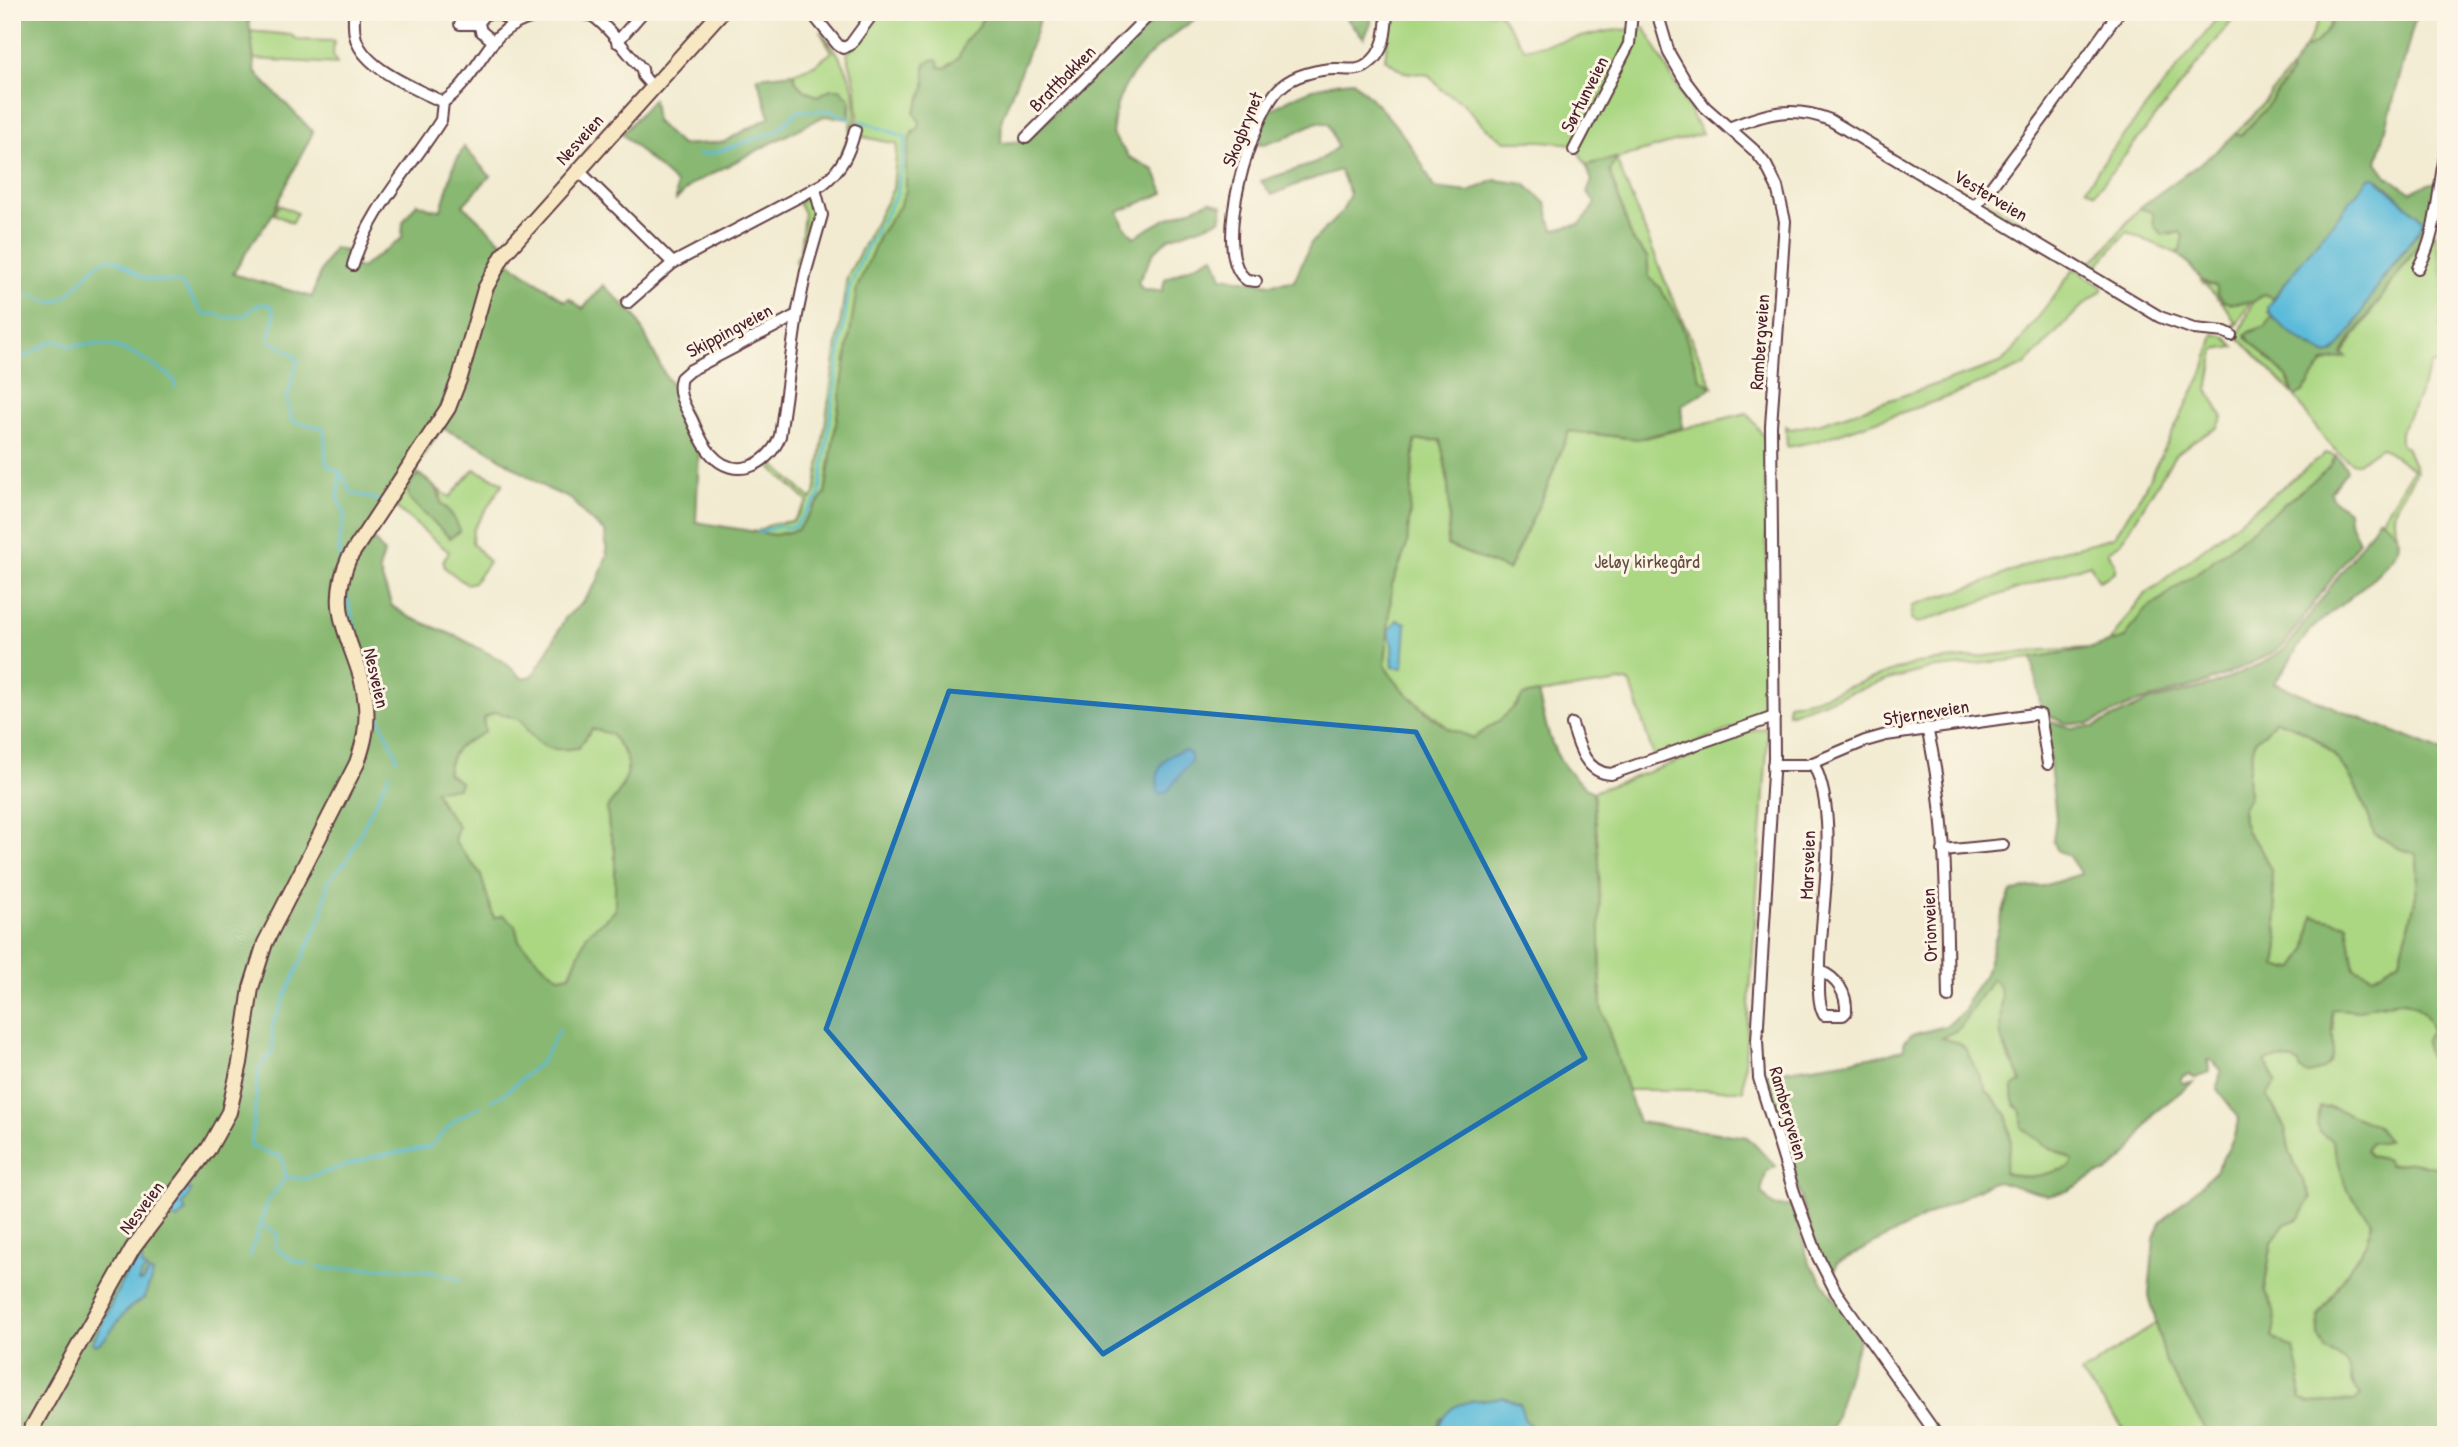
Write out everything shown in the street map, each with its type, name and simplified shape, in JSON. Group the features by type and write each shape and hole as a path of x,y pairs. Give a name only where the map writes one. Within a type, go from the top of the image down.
{"main road":[{"name":"Nesveien","path":"28,1435 133,1248 209,1148 229,1112 240,1063 251,988 265,943 347,787 366,732 364,693 340,614 339,594 345,567 367,529 448,408 460,377 476,316 495,268 514,240 721,12"}],"street":[{"path":"354,12 356,40 369,60 382,70 443,102"},
{"path":"617,42 643,12"},
{"path":"811,12 843,48 850,45 874,12"},
{"name":"Brattbakken","path":"1026,138 1152,12"},
{"name":"Skogbrynet","path":"1256,281 1248,280 1239,272 1233,259 1231,235 1242,171 1264,113 1279,88 1297,77 1334,69 1360,69 1367,65 1383,45 1387,12"},
{"name":"Sørtunveien","path":"1574,150 1629,44 1632,12"},
{"name":"Rambergveien","path":"1657,12 1669,53 1698,99 1755,151 1766,165 1777,187 1785,221 1771,426 1774,717 1757,1041 1759,1078 1797,1202 1829,1281 1937,1435"},
{"path":"1975,205 2046,114 2119,12"},
{"path":"494,42 481,31 479,24 482,16 492,13 504,17 514,25"},
{"path":"353,265 363,237 441,120 443,102 456,93 494,42 514,25 545,13 586,13 597,20 642,69 649,71 655,83"},
{"path":"460,24 479,24"},
{"name":"Vesterveien","path":"1729,128 1772,114 1802,111 1830,120 2167,320 2194,329 2231,335"},
{"path":"627,303 673,262 815,189 843,164 850,152 855,130"},
{"path":"2418,268 2424,257 2433,224 2446,152"},
{"path":"577,169 673,262"},
{"name":"Skippingveien","path":"797,315 689,371 681,378 680,395 705,446 726,466 752,467 766,459 780,436 797,315 822,215 815,189"},
{"name":"Stjerneveien","path":"1773,765 1796,767 1813,763 1874,738 1927,728 2040,715 2048,764"},
{"path":"1572,724 1589,765 1601,773 1611,774 1774,717"},
{"name":"Orionveien","path":"1927,728 1943,851 1948,997"},
{"name":"Marsveien","path":"1813,763 1823,788 1826,829 1819,971"},
{"path":"1943,851 2003,845"}],"highlighted area":[{"path":"949,691 1416,732 1585,1058 1103,1354 826,1029"}],"green space":[{"path":"12,12 248,12 255,72 313,132 269,220 233,274 312,297 321,270 334,248 350,252 350,265 361,268 402,238 403,222 417,203 441,210 454,165 464,147 490,176 463,205 502,242 506,260 565,301 569,298 583,309 603,285 635,315 666,377 676,389 703,447 699,450 696,522 775,535 797,530 825,494 857,288 880,234 899,207 906,191 910,136 919,128 920,122 914,113 925,88 925,63 935,59 939,67 946,68 959,57 966,40 979,26 985,12 1040,12 1036,32 1002,118 1001,143 1025,141 1156,12 1205,12 1166,40 1143,62 1125,87 1116,110 1112,134 1129,157 1154,170 1164,193 1118,212 1124,226 1134,237 1164,220 1210,201 1223,206 1220,220 1169,238 1154,252 1138,282 1143,290 1162,291 1165,279 1214,256 1222,277 1270,284 1294,281 1311,243 1342,212 1350,194 1340,170 1272,195 1261,181 1316,163 1337,147 1329,124 1317,122 1282,139 1259,145 1265,113 1317,88 1353,81 1400,130 1434,188 1469,192 1495,180 1525,184 1546,204 1553,230 1580,224 1596,204 1587,192 1592,181 1586,165 1616,158 1610,172 1632,239 1647,257 1649,277 1660,288 1681,323 1700,379 1713,387 1682,405 1682,428 1638,439 1569,431 1545,492 1508,570 1447,545 1449,492 1440,440 1415,441 1407,545 1392,585 1385,664 1395,681 1425,711 1452,730 1473,738 1507,714 1523,696 1538,693 1549,736 1560,761 1579,782 1593,792 1599,861 1601,1007 1638,1122 1747,1137 1776,1166 1766,1172 1761,1192 1773,1206 1792,1206 1809,1262 1860,1336 1830,1435 1540,1435 1524,1419 1441,1418 1435,1435 12,1435 12,122 17,111 12,108 12,97 20,95 19,91 12,89","holes":["442,428 483,447 548,489 571,499 605,532 607,555 597,582 581,604 565,618 532,676 522,678 503,661 458,637 409,617 392,606 379,570 384,553 375,541 368,537","495,712 521,720 538,742 559,750 578,748 592,729 611,734 626,757 626,778 607,808 615,851 615,911 587,934 570,975 560,977 546,968 519,941 515,925 503,915 494,918 480,873 454,841 458,826 442,805 435,790 458,788 460,782 447,773 449,764 459,747 485,732 483,718","137,1252 141,1253 142,1264 138,1282 142,1282 144,1298 128,1309 92,1343"]},
{"path":"878,12 985,12 979,26 966,40 959,57 946,68 925,64 925,88 914,113 920,122 919,128 912,132 906,191 900,207 880,234 857,288 825,494 797,530 775,535 758,533 772,524 793,521 808,502 767,464 770,461 811,499 815,494 847,277 893,189 897,144 859,136 847,164 858,118 856,87 847,54"},
{"path":"1325,12 1371,12 1371,23 1364,38 1345,17"},
{"path":"1391,12 1499,12 1524,49 1609,31 1645,28 1702,134 1616,159 1670,293 1713,387 1700,379 1674,312 1649,277 1647,257 1632,239 1610,172 1615,158 1586,165 1574,144 1505,141 1484,126 1463,103 1442,90 1429,75 1404,72 1385,59"},
{"path":"2222,12 2239,12 2095,193 2086,188 2108,155"},
{"path":"2323,12 2335,12 2331,23 2319,40 2304,49"},
{"path":"2335,12 2417,12 2377,162 2387,176 2410,192 2437,183 2427,239 2422,239 2346,346 2342,354 2347,357 2324,362 2303,392 2295,396 2287,377 2246,334 2266,326 2270,318 2274,318 2313,348 2328,355 2333,353 2354,327 2365,304 2420,229 2423,220 2379,179 2369,178 2273,298 2264,294 2253,302 2230,303 2218,294 2216,286 2199,277 2176,253 2180,251 2183,235 2179,232 2162,235 2154,226 2153,212 2139,208 2218,150 2235,133 2241,135 2261,114 2291,74 2290,70 2304,49 2324,35"},
{"path":"250,31 291,35 298,40 334,41 333,54 337,64 254,59"},
{"path":"820,31 844,64 855,103 852,131 836,165 850,134 850,99 831,89 818,96 809,93 799,85 793,73 816,64 832,52"},
{"path":"2290,70 2291,74 2261,114 2240,135 2235,133 2252,117"},
{"path":"793,73 805,91 818,96 831,89 840,89 850,99 849,119 824,116 692,184 676,200 676,184 622,134 653,99 656,122 681,145 724,142 770,117 757,77"},
{"path":"807,199 815,203 818,213 794,305 782,318 780,317 791,307 800,271 795,262 800,252 804,213 798,202"},
{"path":"1986,201 2029,225 2081,261 2078,264 1983,206"},
{"path":"279,205 297,213 292,223 274,214"},
{"path":"2139,208 2153,212 2154,226 2171,235 2180,232 2183,235 2180,251 2176,253 2127,232 2092,272 2084,267 2102,253"},
{"path":"2435,233 2443,279 2439,326 2446,338 2446,361 2431,365 2416,403 2400,432 2400,444 2406,447 2416,470 2396,507 2394,524 2397,535 2381,520 2413,469 2381,447 2358,463 2350,461 2323,437 2295,396 2307,387 2319,366 2342,354 2423,239"},
{"path":"2075,268 2102,287 2102,290 2076,312 2024,366 1948,397 1817,441 1787,447 1786,426 1791,429 1821,423 2000,363 2011,353"},
{"path":"2202,282 2217,286 2224,301 2250,302 2235,328 2229,330 2209,326 2230,327 2236,323 2222,302"},
{"path":"2264,294 2273,298 2268,312 2274,318 2270,318 2266,326 2248,332 2246,337 2287,377 2293,394 2238,337 2253,302"},
{"path":"2214,334 2226,337 2235,347 2215,350 2208,390 2223,418 2217,428 2175,455 2121,543 2108,551 2115,564 2115,573 2099,581 2090,564 1918,623 1911,619 1913,605 1981,584 2055,553 2114,537 2142,493 2205,368"},
{"name":"Jeløy kirkegård","path":"1747,413 1765,438 1767,716 1654,758 1631,684 1627,681 1523,696 1507,714 1474,738 1451,730 1406,693 1387,672 1385,664 1392,585 1407,545 1415,441 1440,440 1449,492 1447,545 1508,570 1545,492 1569,431 1645,438"},
{"path":"2326,453 2336,456 2330,468 2142,613 2125,638 2109,643 2147,593"},
{"path":"2336,456 2347,471 2330,492 2332,498 2348,511 2349,521 2359,541 2284,645 2263,658 2208,682 2136,703 2089,724 2065,723 2042,713 2032,658 2092,648 2125,638 2142,613 2210,563 2329,468"},
{"path":"474,469 503,483 473,530 472,543 489,562 474,582 466,584 445,568 443,561 449,552 392,504 413,470 420,475 413,478 435,522 450,538 460,531 448,509 441,504 441,494 435,487 450,497"},
{"path":"420,475 435,487 441,504 457,523 460,531 450,538 409,499 408,491 413,478"},
{"path":"2379,518 2395,531 2399,542 2388,563 2306,636 2274,683 2446,753 2446,1091 2435,1074 2425,1042 2432,1029 2419,1009 2403,1002 2356,1010 2332,1010 2334,1049 2328,1065 2320,1071 2308,1074 2301,1070 2298,1063 2285,1059 2265,1062 2276,1082 2267,1096 2285,1128 2290,1153 2311,1198 2300,1218 2285,1224 2272,1242 2264,1290 2274,1310 2272,1337 2294,1349 2300,1376 2300,1399 2310,1403 2355,1401 2361,1395 2342,1359 2325,1350 2319,1337 2318,1317 2366,1243 2372,1222 2347,1190 2332,1141 2319,1132 2317,1125 2320,1107 2336,1109 2375,1124 2388,1141 2372,1143 2366,1150 2370,1156 2387,1160 2389,1165 2413,1162 2442,1169 2446,1166 2446,1435 2209,1435 2204,1428 2166,1362 2149,1295 2154,1239 2160,1223 2216,1171 2233,1139 2239,1118 2217,1089 2221,1071 2211,1060 2208,1060 2209,1072 2196,1078 2188,1074 2183,1076 2182,1083 2193,1082 2154,1113 2129,1153 2108,1172 2096,1175 2067,1191 2048,1196 1998,1181 1990,1183 1837,1263 1832,1280 1814,1241 1762,1074 1889,1054 1904,1049 1904,1042 1911,1035 1946,1026 1965,1011 1969,997 1985,974 2011,892 2043,886 2081,874 2068,855 2058,851 2053,841 2056,818 2045,720 2072,728 2093,727 2147,702 2214,684 2263,663 2286,648","holes":["2276,720 2296,727 2328,749 2351,778 2374,833 2398,848 2416,854 2418,881 2400,960 2373,976 2354,968 2347,924 2313,916 2306,951 2295,968 2276,966 2279,945 2271,870 2259,846 2247,833 2242,809 2249,798 2248,774 2255,740","1992,979 2000,990 2001,1036 2021,1082 2013,1086 2013,1097 2022,1112 2022,1128 2073,1160 2070,1167 2028,1177 2004,1172 2011,1143 2007,1115 1987,1091 1965,1048 1959,1043 1941,1038 1959,1029"]},
{"path":"603,617 614,738 627,758 627,775 607,808 615,851 615,911 587,934 570,975 560,977 546,968 494,919 480,873 453,841 458,826 434,790 458,787 460,782 447,773 452,757 464,743 485,732 483,718 495,712 521,720 529,734 578,748 592,729"},
{"path":"2092,648 2032,658 1929,669 1884,681 1788,714 1788,704 1814,699 1916,663"},
{"path":"2276,720 2313,737 2328,749 2351,778 2374,833 2398,848 2416,853 2416,894 2400,960 2373,976 2354,968 2347,924 2314,916 2306,952 2295,968 2276,966 2279,945 2271,870 2259,846 2247,833 2242,809 2249,798 2248,774 2255,740"},
{"path":"1764,728 1768,733 1743,1090 1627,1090 1601,1007 1599,861 1593,792 1690,757 1695,750"},
{"path":"1992,978 1998,983 2002,995 2001,1034 2008,1057 2020,1074 2021,1082 2015,1106 2022,1112 2022,1128 2073,1160 2070,1167 2028,1177 2004,1172 2011,1143 2007,1115 1987,1091 1977,1073 1940,1039 1941,1036 1959,1029"},
{"path":"2402,1002 2422,1010 2432,1030 2425,1042 2434,1075 2446,1091 2446,1166 2442,1169 2413,1162 2389,1165 2387,1160 2370,1156 2366,1149 2372,1142 2383,1142 2375,1124 2330,1107 2319,1132 2332,1141 2347,1190 2372,1222 2366,1243 2318,1317 2351,1370 2351,1382 2361,1395 2355,1401 2310,1403 2300,1399 2300,1376 2272,1337 2275,1324 2264,1290 2272,1242 2285,1224 2300,1218 2311,1198 2290,1153 2285,1128 2267,1095 2271,1078 2265,1062 2282,1059 2298,1063 2334,1030 2332,1010 2336,1008 2356,1011 2370,1006"},
{"path":"2156,1323 2166,1362 2209,1435 2129,1435 2081,1374"}],"water":[{"path":"2375,177 2423,220 2420,229 2379,283 2349,334 2335,351 2328,355 2283,327 2275,320 2268,307 2369,178"},
{"path":"1397,620 1406,623 1403,668 1393,667 1389,631"},
{"path":"1184,750 1191,754 1191,761 1167,792 1159,794 1157,778 1161,765 1170,756"},
{"path":"185,1188 192,1190 183,1204 186,1212 177,1220 167,1214"},
{"path":"137,1251 141,1252 142,1266 147,1270 142,1273 138,1282 142,1282 149,1272 153,1274 144,1298 128,1309 103,1341 95,1345 92,1343"},
{"path":"1503,1397 1520,1404 1524,1419 1540,1435 1435,1435 1446,1414 1453,1408 1470,1402"}],"waterway":[{"path":"698,154 710,154 776,132 798,111 827,110 851,119"},
{"path":"759,532 777,527 794,527 819,497 849,288 867,247 897,194 906,137 861,121"},
{"path":"12,300 19,295 30,294 45,301 57,301 71,292 98,264 112,259 144,278 182,284 202,313 208,315 216,313 226,318 246,315 258,305 271,306 274,317 269,340 298,360 287,398 292,421 323,428 327,465 341,473 352,493 378,500"},
{"path":"12,374 19,360 52,341 69,346 97,344 117,347 137,355 170,376 175,387"},
{"path":"340,472 338,498 345,514 339,544 340,561"},
{"path":"347,596 379,717 396,759"},
{"path":"250,1256 268,1201 286,1177 282,1157 251,1147 259,1069 273,1051 272,1026 322,915 328,881 347,860 390,773"},
{"path":"490,1101 504,1094 542,1061 560,1029"},
{"path":"288,1177 304,1179 376,1156 430,1147 455,1120 481,1106"},
{"path":"262,1225 278,1234 275,1247 294,1261 308,1264"},
{"path":"317,1267 412,1269 460,1280"}]}
